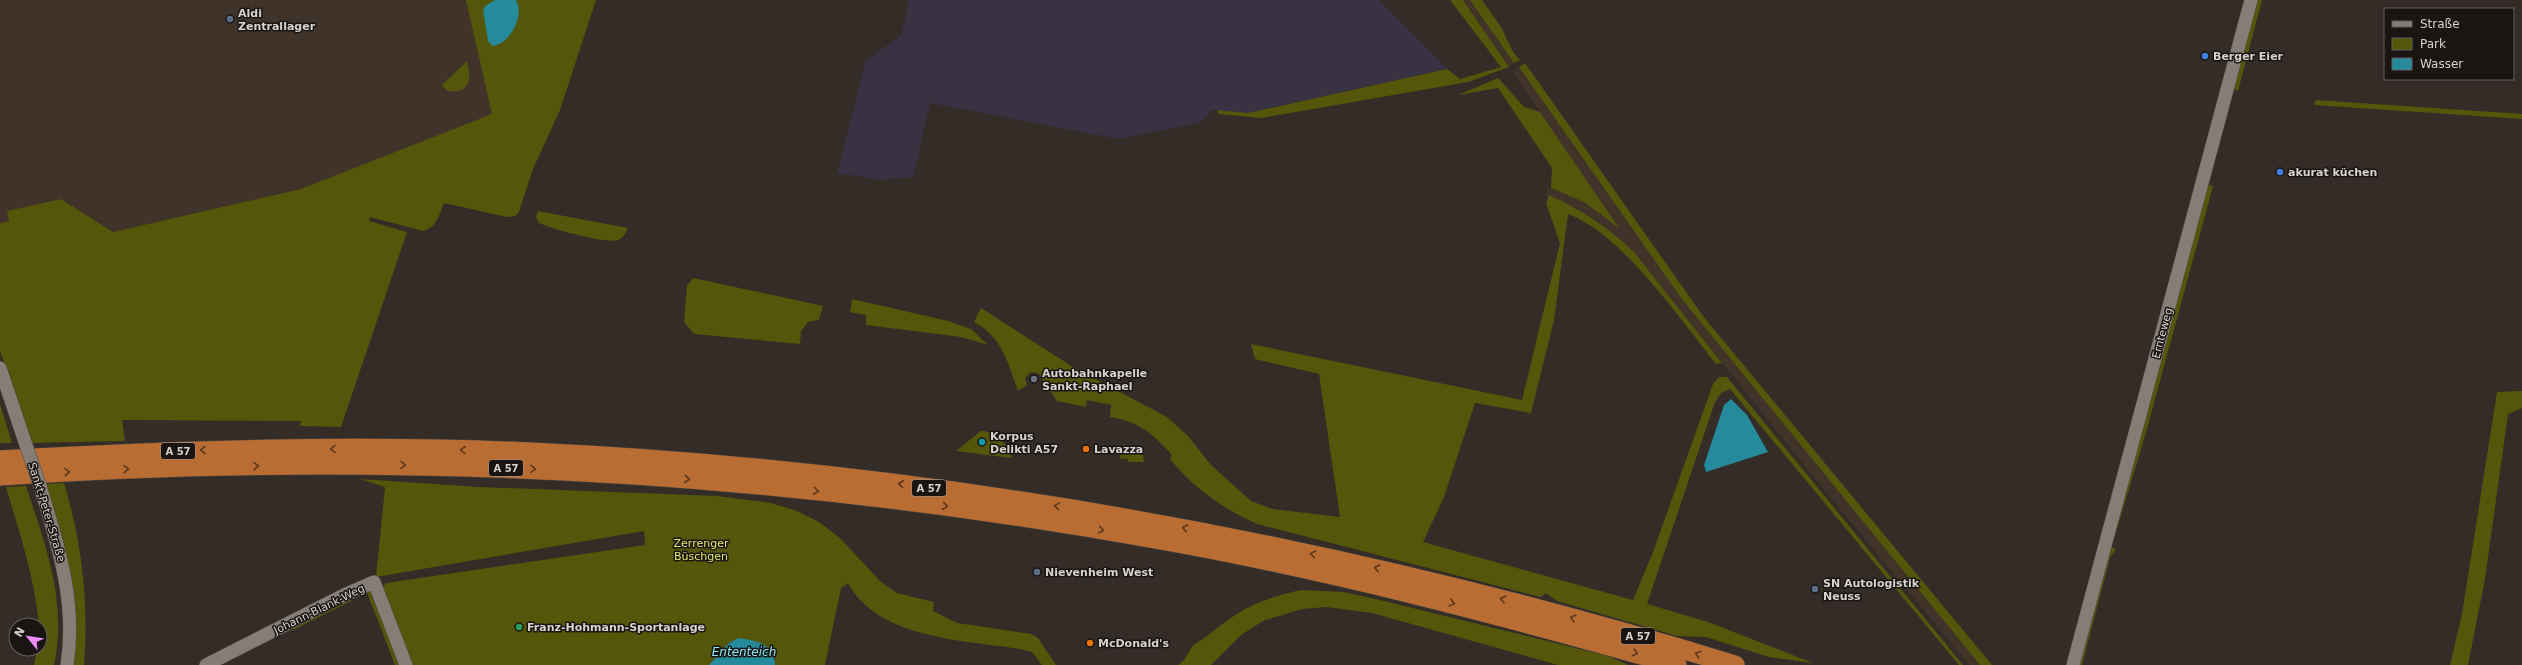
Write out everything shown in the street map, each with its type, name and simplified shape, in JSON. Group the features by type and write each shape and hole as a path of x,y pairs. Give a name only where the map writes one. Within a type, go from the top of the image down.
{"highway":[{"name":"A 57","path":"0,460 191,450 364,448 473,451 700,463 912,485 1157,522 1351,562 1541,609 1735,665"},
{"name":"A 57","path":"0,476 190,466 364,464 474,466 648,476 900,500 1154,538 1301,568 1422,595 1677,665"}],"street":[{"name":"Ernteweg","path":"2073,665 2251,0"},
{"name":"Sankt-Peter-Straße","path":"0,368 40,486 66,580 70,611 66,664"},
{"name":"Johann-Blank-Weg","path":"206,665 344,595 374,582 406,665"}],"shaded area":[{"path":"0,0 550,0 493,114 301,189 113,232 61,199 7,212 9,221 0,223"},
{"path":"909,0 1379,0 1447,69 1248,113 1212,110 1199,123 1119,139 930,103 913,177 880,180 837,173 866,60 901,36"},
{"path":"1463,0 1470,0 1514,63 1509,67"},
{"path":"1519,67 1681,298 1980,665 1969,665 1812,475 1634,252 1597,221 1576,208 1546,195 1547,187 1558,190 1584,202 1618,227 1512,71"}],"green space":[{"path":"466,0 596,0 560,110 533,169 519,212 515,216 507,217 444,203 434,224 423,231 370,217 369,221 407,232 341,427 300,426 301,421 122,420 125,441 32,443 0,351 0,223 9,221 7,211 61,199 113,232 301,189 492,114"},
{"path":"1450,0 1463,0 1509,67 1468,82 1261,118 1219,114 1217,110 1248,113 1447,69 1460,79 1501,67"},
{"path":"1470,0 1482,0 1501,27 1513,52 1520,60 1514,63"},
{"path":"2254,0 2262,0 2238,91 2234,89"},
{"path":"467,61 469,80 467,84 461,90 448,91 442,85"},
{"path":"1525,63 1703,316 1992,665 1980,665 1681,298 1519,67"},
{"path":"1498,78 1524,107 1540,112 1619,228 1584,202 1551,188 1552,168 1498,88 1458,95"},
{"path":"2316,100 2522,114 2522,119 2314,105"},
{"path":"2206,184 2213,186 2145,436 2114,539 2111,535"},
{"path":"1549,195 1572,206 1594,220 1615,235 1634,252 1722,363 1716,364 1668,302 1629,258 1609,239 1588,224 1568,214 1554,320 1531,413 1475,403 1444,497 1423,542 1633,600 1653,552 1713,384 1719,377 1727,377 1963,665 1959,665 1730,389 1721,393 1715,402 1647,604 1708,622 1813,663 1769,657 1706,637 1677,636 1557,601 1546,593 1541,597 1257,524 1232,511 1199,489 1179,470 1170,459 1172,455 1152,435 1138,425 1110,417 1111,405 1087,400 1086,407 1057,401 1038,373 1031,372 1025,378 1027,385 1018,391 1007,361 998,343 984,328 974,322 981,308 1073,367 1167,417 1188,436 1211,465 1251,501 1273,509 1340,517 1319,374 1255,359 1251,344 1522,400 1560,243 1546,203"},
{"path":"538,211 628,228 623,237 618,240 612,241 591,238 555,229 539,223 536,217"},
{"path":"693,278 823,306 819,320 808,322 801,331 800,344 694,334 684,322 687,286"},
{"path":"852,299 948,321 971,329 988,345 961,337 866,325 866,315 850,312"},
{"path":"2522,391 2522,408 2508,414 2485,579 2468,665 2450,665 2462,614 2497,392"},
{"path":"0,404 12,443 0,443"},
{"path":"981,431 992,433 997,436 1006,446 1012,456 1011,458 956,451"},
{"path":"1123,444 1143,455 1144,462 1129,462 1127,458 1120,459"},
{"name":"Zerrenger Büschgen","path":"360,479 479,487 717,496 771,503 797,511 819,522 840,538 881,582 897,593 934,602 933,611 957,623 1031,634 1038,638 1056,665 1042,665 1032,652 949,639 924,634 901,626 880,616 862,602 848,583 841,588 825,665 775,665 775,657 738,638 728,644 709,665 395,665 366,590 379,590 386,583 645,545 644,531 376,577 385,487"},
{"path":"64,483 80,550 83,573 86,619 84,665 72,665 75,619 70,573 60,529 46,484"},
{"path":"26,486 47,552 56,596 58,619 58,642 54,665 34,665 36,657 48,657 48,617 38,617 29,568 6,487"},
{"path":"2110,547 2116,549 2110,558 2082,665 2075,665"},
{"path":"1301,590 1344,592 1380,600 1608,656 1628,665 1558,665 1372,613 1326,607 1302,609 1263,621 1241,635 1211,665 1178,665 1184,660 1195,644 1244,609 1268,599"},
{"path":"349,597 351,601 293,630 291,626"}],"water":[{"path":"495,0 516,0 519,13 510,35 499,44 493,46 488,41 483,10 485,6"},
{"path":"1731,399 1747,415 1768,452 1706,472 1704,465 1724,405"},
{"name":"Ententeich","path":"738,638 763,644 772,652 775,665 709,665 728,644"}],"place":[{"name":"Aldi Zentrallager","path":"230,19"},
{"name":"Berger Eier","path":"2205,56"},
{"name":"akurat küchen","path":"2280,172"},
{"name":"Autobahnkapelle Sankt-Raphael","path":"1034,379"},
{"name":"Korpus Delikti A57","path":"982,442"},
{"name":"Lavazza","path":"1086,449"},
{"name":"Nievenheim West","path":"1037,572"},
{"name":"SN Autologistik Neuss","path":"1815,589"},
{"name":"Franz-Hohmann-Sportanlage","path":"519,627"},
{"name":"McDonald's","path":"1090,643"}]}
